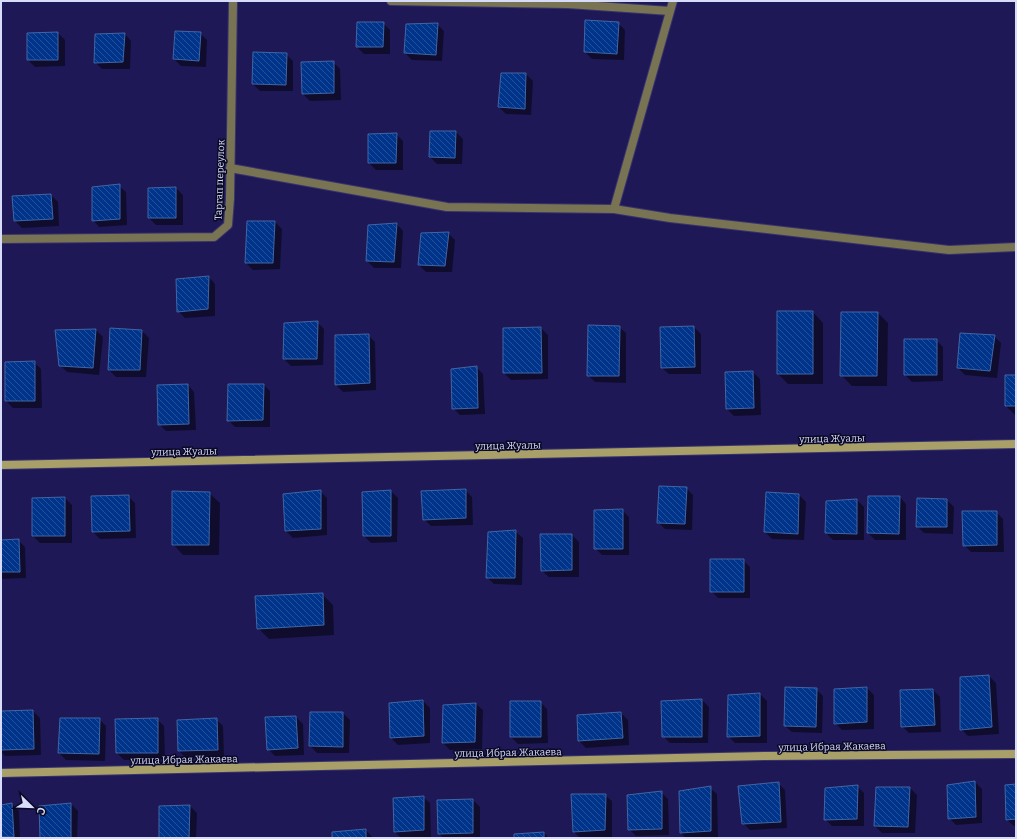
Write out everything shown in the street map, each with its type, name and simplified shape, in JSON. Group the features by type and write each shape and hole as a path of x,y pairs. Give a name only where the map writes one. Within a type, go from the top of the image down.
{"street":[{"name":"Таргап переулок","path":"1,239 214,237 228,225 233,1"},
{"path":"391,1 568,4 670,11"},
{"path":"614,209 673,1"},
{"path":"230,168 447,207 614,209 670,218 949,250 1016,247"},
{"name":"улица Жуалы","path":"1,465 1016,444"},
{"name":"улица Ибрая Жакаева","path":"1,773 758,756 1016,754"}],"building":[{"path":"585,20 619,22 617,54 584,52"},
{"path":"357,22 384,22 383,47 356,47"},
{"path":"438,23 436,55 404,53 406,24"},
{"path":"175,31 201,32 199,61 173,59"},
{"path":"58,32 58,60 27,60 27,33"},
{"path":"125,33 123,62 94,63 95,34"},
{"path":"253,52 287,53 286,85 252,84"},
{"path":"334,61 334,93 302,94 301,62"},
{"path":"501,73 526,73 525,109 498,107"},
{"path":"430,131 456,131 455,158 429,157"},
{"path":"397,133 396,163 368,163 368,134"},
{"path":"120,184 120,219 92,221 92,187"},
{"path":"176,187 176,218 148,218 148,188"},
{"path":"51,194 53,219 14,221 12,196"},
{"path":"247,221 275,221 273,263 245,263"},
{"path":"397,223 394,262 366,261 368,225"},
{"path":"449,232 445,266 418,265 421,233"},
{"path":"209,276 208,309 177,312 176,279"},
{"path":"777,311 813,311 813,374 777,374"},
{"path":"841,312 878,312 877,376 840,376"},
{"path":"318,321 317,359 283,359 284,323"},
{"path":"588,325 620,326 619,376 587,376"},
{"path":"694,326 695,367 661,368 660,327"},
{"path":"541,327 542,373 503,373 503,328"},
{"path":"110,328 142,330 140,370 108,370"},
{"path":"96,329 93,368 59,366 55,330"},
{"path":"960,333 995,335 990,371 957,368"},
{"path":"369,334 370,383 335,385 335,335"},
{"path":"904,339 937,339 937,375 904,375"},
{"path":"35,361 35,401 5,401 5,362"},
{"path":"477,366 478,408 452,409 451,369"},
{"path":"753,371 754,408 726,409 725,372"},
{"path":"1005,375 1016,375 1016,406 1005,406"},
{"path":"188,384 189,424 158,425 157,385"},
{"path":"228,384 264,384 263,420 227,421"},
{"path":"659,486 687,487 685,524 657,523"},
{"path":"466,489 466,518 423,520 421,491"},
{"path":"321,490 321,529 285,531 283,494"},
{"path":"391,490 391,536 363,536 362,492"},
{"path":"172,491 210,492 209,545 172,545"},
{"path":"766,492 799,494 798,534 764,532"},
{"path":"129,495 130,531 92,532 91,496"},
{"path":"868,496 900,496 899,534 867,533"},
{"path":"65,497 65,536 32,536 32,498"},
{"path":"917,498 947,499 947,527 916,527"},
{"path":"857,499 857,534 825,533 826,501"},
{"path":"623,509 623,549 594,549 594,510"},
{"path":"962,511 997,511 997,545 963,546"},
{"path":"516,530 515,578 486,578 488,532"},
{"path":"540,534 572,534 572,570 541,571"},
{"path":"19,539 20,572 1,572 1,540"},
{"path":"710,559 744,559 744,592 710,592"},
{"path":"323,593 324,625 257,629 255,596"},
{"path":"989,675 992,727 960,730 960,677"},
{"path":"785,687 817,688 816,727 784,726"},
{"path":"867,687 867,722 834,724 834,689"},
{"path":"933,689 935,725 901,727 900,690"},
{"path":"760,693 760,736 727,737 728,695"},
{"path":"702,699 702,737 662,737 661,701"},
{"path":"423,700 424,736 390,738 389,703"},
{"path":"510,701 541,701 541,737 510,737"},
{"path":"476,703 475,742 442,743 443,705"},
{"path":"33,710 34,749 1,750 1,711"},
{"path":"310,712 343,712 343,747 309,746"},
{"path":"621,712 623,738 578,741 577,715"},
{"path":"296,716 298,748 267,750 265,717"},
{"path":"60,718 100,718 99,754 58,753"},
{"path":"158,718 158,753 116,753 115,719"},
{"path":"217,718 218,750 178,751 177,720"},
{"path":"975,781 976,817 948,819 947,785"},
{"path":"779,782 781,822 742,824 738,786"},
{"path":"1016,784 1016,819 1006,820 1005,785"},
{"path":"858,785 857,819 824,820 825,788"},
{"path":"711,786 711,831 680,833 679,791"},
{"path":"876,787 910,787 908,827 874,826"},
{"path":"662,791 662,829 628,830 627,795"},
{"path":"571,794 606,794 605,830 573,832"},
{"path":"424,796 424,830 394,832 393,798"},
{"path":"473,799 473,833 438,834 437,800"},
{"path":"12,803 14,837 1,837 1,805"},
{"path":"71,803 71,838 40,838 39,806"},
{"path":"190,805 189,838 159,838 159,806"},
{"path":"366,829 366,838 332,838 332,832"},
{"path":"544,832 544,838 514,838 514,834"}]}
